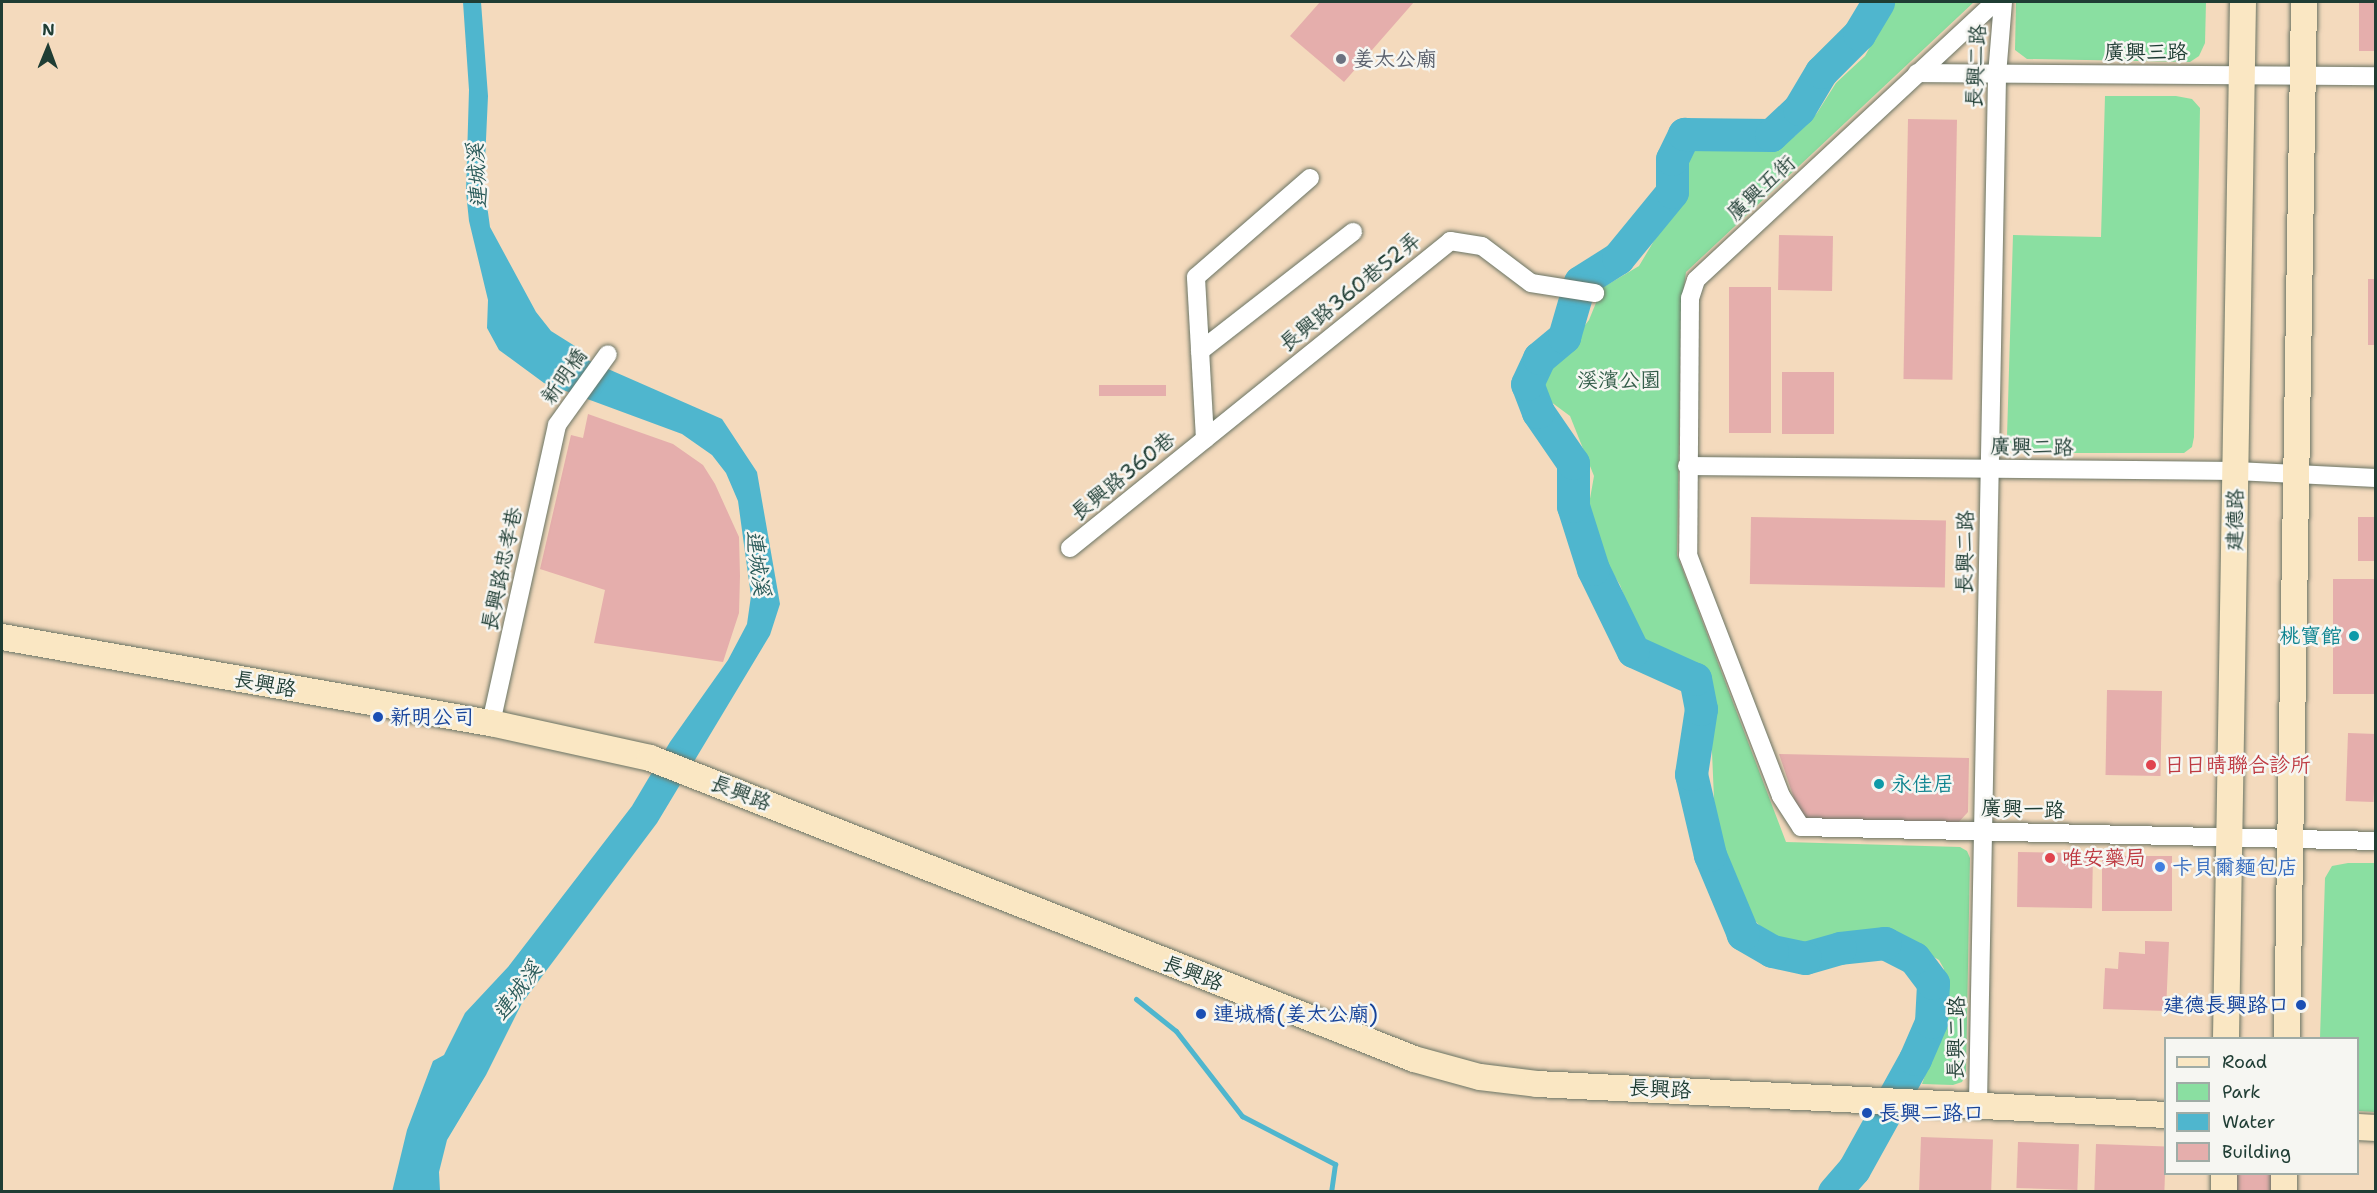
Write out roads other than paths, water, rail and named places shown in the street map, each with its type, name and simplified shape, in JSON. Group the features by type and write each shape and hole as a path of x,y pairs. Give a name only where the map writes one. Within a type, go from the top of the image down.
{"main road":[{"name":"建德路","path":"2226,1037 2243,2"},
{"path":"2287,1037 2304,2"},
{"name":"長興路","path":"2,637 491,723 599,745 674,767 1437,1068 1538,1084 1978,1104"},
{"path":"1978,1104 2164,1115"},
{"path":"2359,1127 2376,1128"},
{"path":"2224,1175 2224,1191"},
{"path":"2284,1175 2284,1191"}],"street":[{"name":"廣興五街","path":"1687,466 1689,317 1696,280 1995,2"},
{"name":"長興二路","path":"1978,1104 1981,830 1997,75 2003,2"},
{"name":"廣興三路","path":"1917,73 2376,76"},
{"path":"1204,439 1196,277 1310,178"},
{"path":"1200,351 1353,232"},
{"name":"長興路360巷52弄","path":"1204,439 1450,240 1482,246 1531,283 1595,293"},
{"name":"新明橋","path":"557,424 608,354"},
{"name":"長興路忠孝巷","path":"491,723 557,424"},
{"name":"長興路360巷","path":"1070,548 1204,439"},
{"name":"廣興二路","path":"1687,466 2236,471 2376,478"},
{"name":"廣興一路","path":"1687,466 1688,555 1780,796 1794,820 1801,827 2290,837 2376,841"}],"water":[{"name":"連城溪","path":"463,2 481,2 488,96 484,183 490,227 536,312 551,331 578,348 583,358 722,419 757,472 780,604 770,635 657,823 522,1003 486,1075 447,1140 439,1172 440,1191 392,1192 407,1130 433,1061 444,1055 465,1013 508,967 632,806 670,742 728,660 747,624 751,596 738,501 726,473 712,455 682,434 544,383 499,350 487,328 488,300 469,221 466,192 469,90"}],"waterway":[{"path":"1834,1192 1854,1169 1915,1059 1931,1022 1933,983 1914,958 1885,943 1840,948 1805,958 1772,951 1743,934 1710,855 1691,774 1701,709 1695,679 1633,651 1593,569 1573,506 1573,463 1538,412 1527,384 1539,358 1564,337 1580,282 1618,258 1672,192 1672,159 1684,134 1771,135 1799,109 1821,72 1859,34 1878,2"},
{"path":"1136,999 1176,1031 1242,1116 1335,1164 1331,1192"}],"place":[{"name":"姜太公廟","path":"1341,59"},
{"name":"桃寶館","path":"2354,636"},
{"name":"新明公司","path":"378,717"},
{"name":"日日晴聯合診所","path":"2151,765"},
{"name":"永佳居","path":"1879,784"},
{"name":"唯安藥局","path":"2050,858"},
{"name":"卡貝爾麵包店","path":"2160,867"},
{"name":"建德長興路口","path":"2301,1005"},
{"name":"連城橋(姜太公廟)","path":"1201,1014"},
{"name":"長興二路口","path":"1867,1113"}],"park label":[{"name":"溪濱公園","path":"1619,380"}]}
